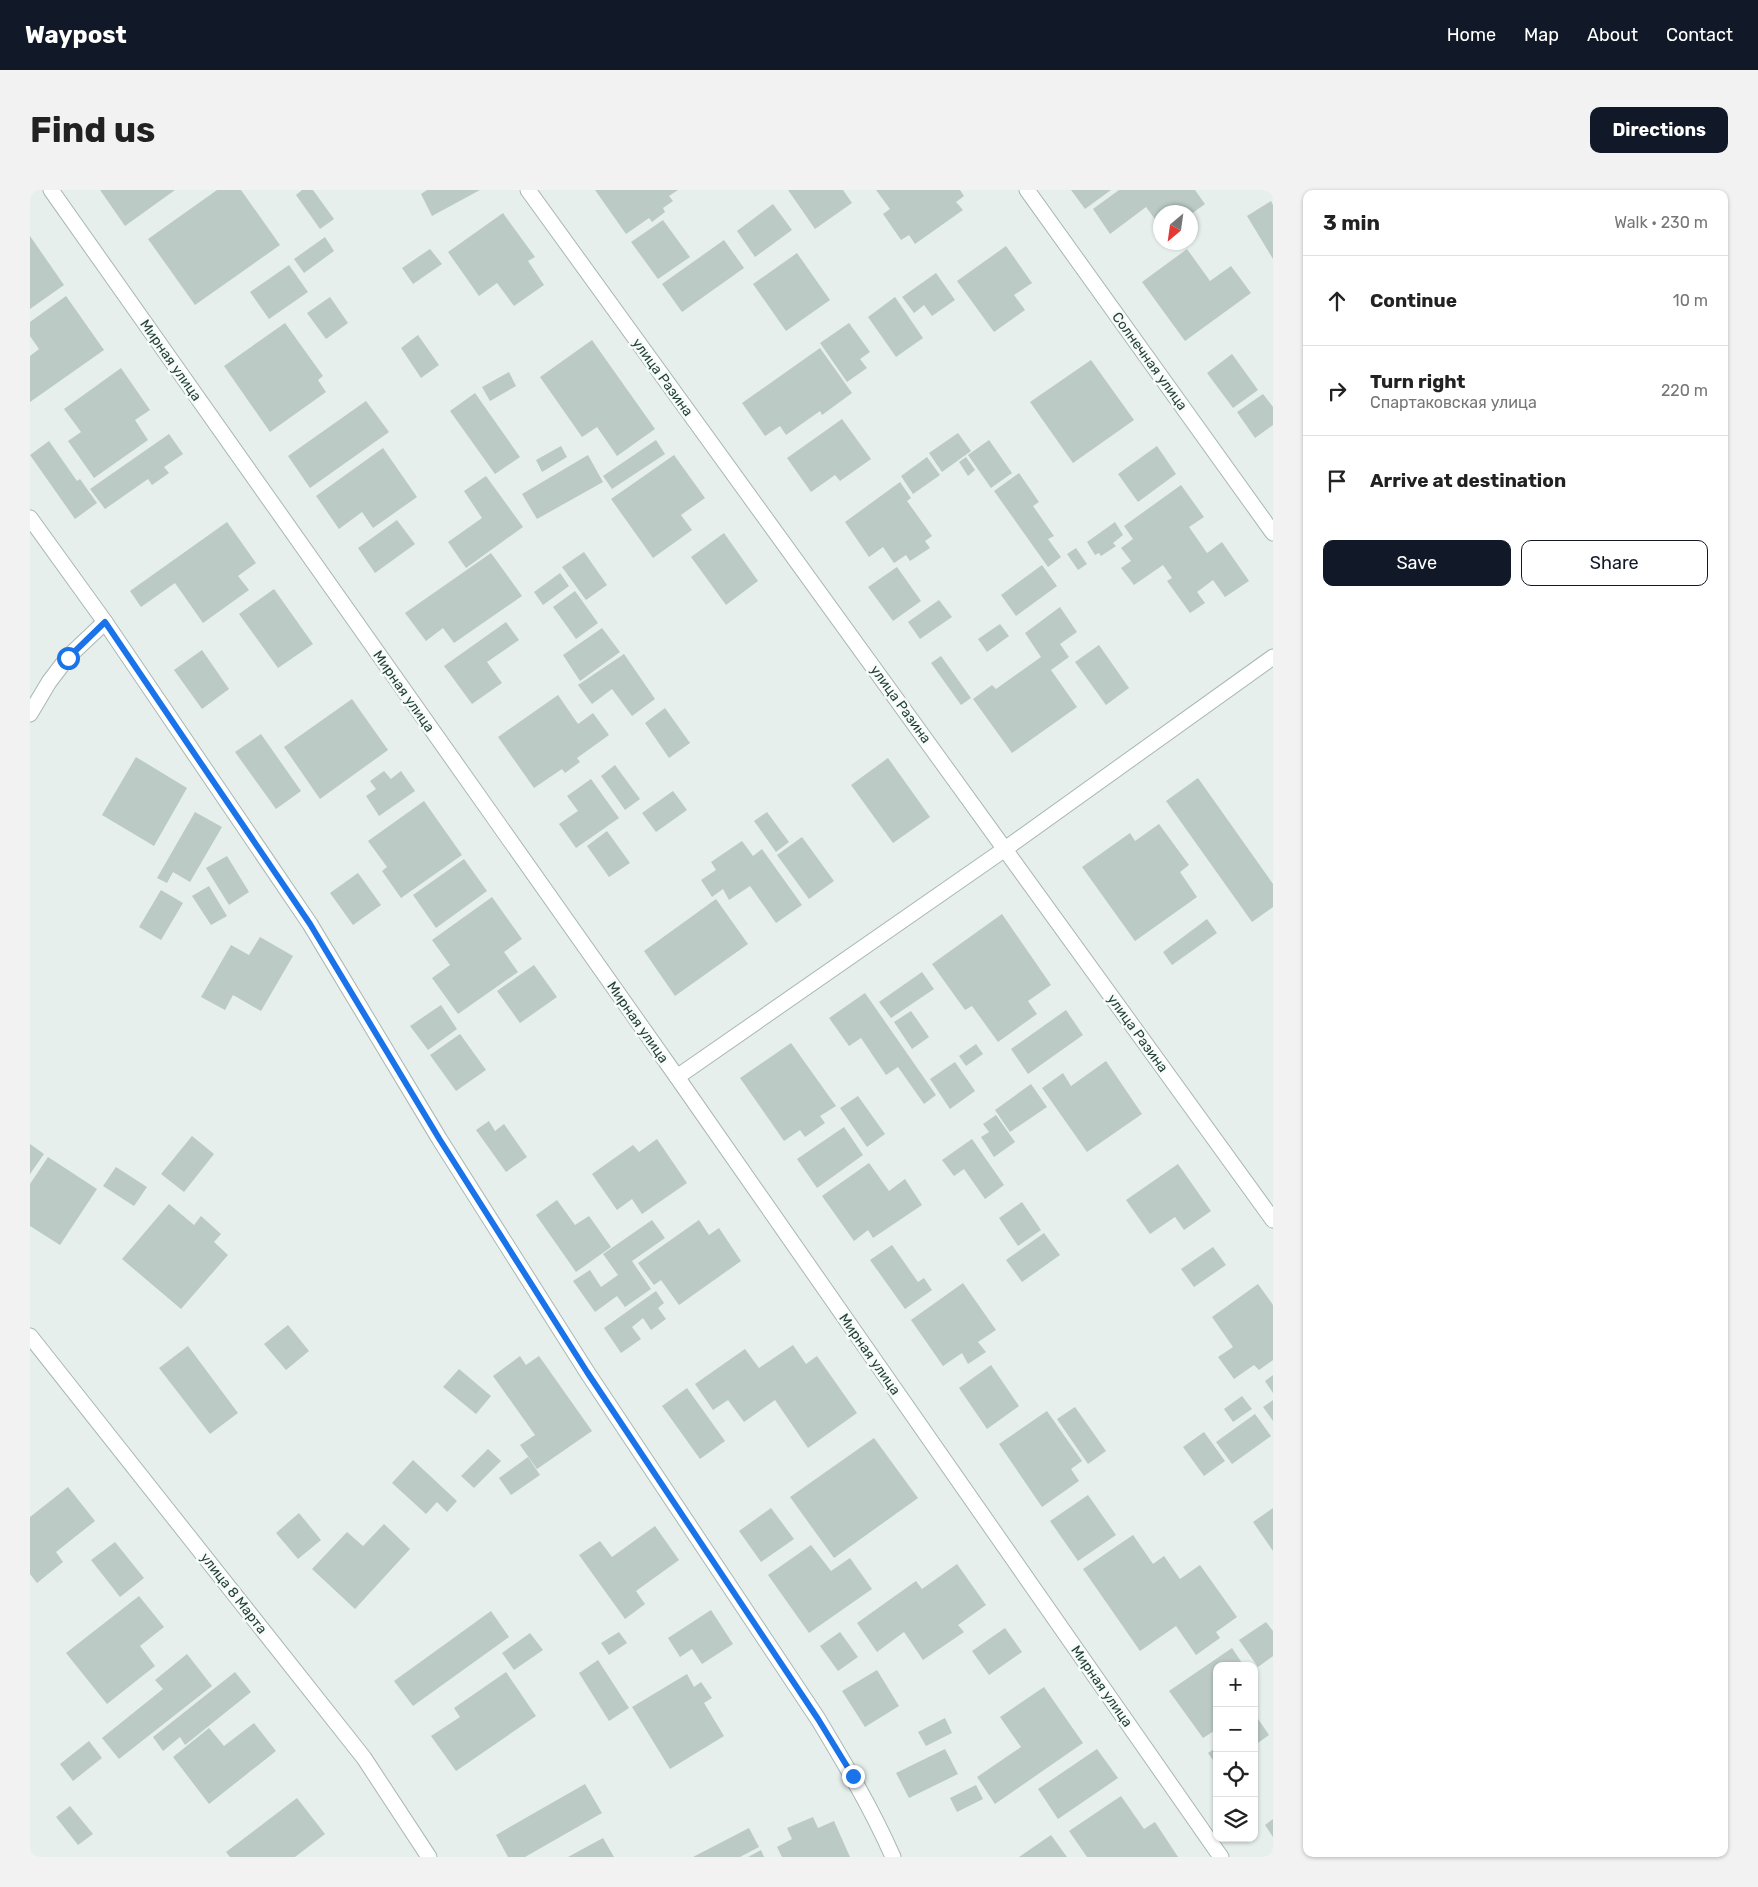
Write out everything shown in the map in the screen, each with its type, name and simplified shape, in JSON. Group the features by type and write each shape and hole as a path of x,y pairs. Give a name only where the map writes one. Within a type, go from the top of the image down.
{"street":[{"name":"Мирная улица","path":"51,190 677,1077 1222,1857"},
{"name":"улица Разина","path":"528,190 1273,1220"},
{"name":"Солнечная улица","path":"1027,190 1273,533"},
{"path":"30,518 105,622 310,924 435,1131 587,1372 818,1719 880,1827 893,1857"},
{"path":"30,714 49,682 68,658 105,622"},
{"path":"677,1077 1006,849 1273,657"},
{"name":"улица 8 Марта","path":"30,1336 364,1758 429,1857"}],"building":[{"path":"100,190 175,190 125,226"},
{"path":"217,190 241,190 280,245 195,305 148,239"},
{"path":"302,190 313,190 334,219 320,229 296,195"},
{"path":"427,190 480,190 432,216 421,194"},
{"path":"595,190 678,190 669,196 673,201 663,208 665,212 652,222 649,218 626,234"},
{"path":"788,190 843,190 852,203 815,229"},
{"path":"876,190 960,190 964,196 956,202 963,210 915,244 909,235 901,240 883,214 890,209"},
{"path":"1071,190 1111,190 1085,209"},
{"path":"1119,190 1195,190 1205,204 1198,209 1198,205 1153,205 1153,216 1146,207 1110,234 1093,209"},
{"path":"1271,201 1273,205 1273,259 1247,216"},
{"path":"773,204 792,230 755,257 737,231"},
{"path":"503,213 535,257 528,261 544,285 514,306 497,283 479,296 448,252"},
{"path":"663,220 690,257 658,279 631,242"},
{"path":"30,236 64,285 30,309"},
{"path":"325,237 334,251 304,273 294,259"},
{"path":"724,240 744,268 682,312 662,284"},
{"path":"1006,246 1032,283 1014,295 1025,310 994,332 957,281"},
{"path":"430,249 442,264 413,284 402,268"},
{"path":"1188,250 1210,281 1231,266 1251,293 1185,341 1142,282"},
{"path":"797,253 830,300 786,331 753,284"},
{"path":"289,265 308,292 269,319 250,292"},
{"path":"936,273 955,300 932,316 924,305 914,313 902,297"},
{"path":"66,296 104,350 30,402 30,356 39,349 30,336 30,322"},
{"path":"330,297 348,323 326,339 307,313"},
{"path":"895,297 923,338 896,357 868,317"},
{"path":"285,323 323,376 318,380 326,392 270,432 224,366"},
{"path":"849,323 870,352 860,359 867,368 847,382 820,343"},
{"path":"418,335 439,365 421,378 401,348"},
{"path":"592,340 655,429 617,456 597,427 582,437 540,377"},
{"path":"820,348 852,393 822,415 820,411 786,435 780,426 765,436 742,403"},
{"path":"1232,354 1258,390 1233,408 1207,373"},
{"path":"1091,360 1134,420 1073,463 1030,402"},
{"path":"121,368 150,410 135,420 148,440 94,478 68,441 81,432 64,409"},
{"path":"509,372 516,386 490,401 482,387"},
{"path":"475,393 520,457 495,474 450,411"},
{"path":"1263,394 1273,407 1273,425 1255,438 1237,412"},
{"path":"366,401 389,432 310,488 288,456"},
{"path":"842,419 871,459 840,481 835,475 811,492 787,458"},
{"path":"958,433 971,451 942,472 929,453"},
{"path":"169,434 183,454 164,467 169,473 152,485 148,479 105,509 90,489"},
{"path":"656,440 665,454 612,489 603,476"},
{"path":"989,440 1012,473 991,488 968,455"},
{"path":"49,441 77,481 80,479 97,503 75,519 30,455"},
{"path":"561,446 567,457 542,472 536,460"},
{"path":"1157,446 1176,474 1138,502 1118,474"},
{"path":"383,448 417,497 373,528 362,512 339,529 316,496"},
{"path":"588,455 603,482 537,519 522,494"},
{"path":"674,455 705,498 681,515 692,530 653,558 611,499"},
{"path":"927,457 940,475 913,494 901,476"},
{"path":"966,457 975,470 968,476 959,462"},
{"path":"1019,473 1039,502 1033,506 1054,536 1048,539 1061,557 1048,567 994,491"},
{"path":"486,476 523,527 466,568 448,542 482,518 464,491"},
{"path":"900,482 911,498 907,501 932,536 925,541 930,548 910,561 906,555 894,563 883,547 869,557 845,522"},
{"path":"1181,485 1204,517 1189,527 1207,553 1222,542 1249,581 1225,597 1213,580 1197,592 1205,603 1190,613 1167,581 1172,578 1163,565 1134,585 1121,568 1131,561 1121,548 1133,539 1124,526"},
{"path":"397,520 415,544 375,573 358,548"},
{"path":"227,522 256,563 238,576 249,590 203,623 175,583 141,607 130,591"},
{"path":"1115,522 1123,535 1113,543 1116,546 1101,556 1099,553 1095,555 1087,542"},
{"path":"724,533 758,581 726,605 691,557"},
{"path":"1076,548 1087,564 1078,570 1067,554"},
{"path":"584,552 607,585 586,600 562,567"},
{"path":"491,553 522,596 454,643 443,628 426,641 405,613"},
{"path":"1042,565 1057,586 1016,616 1001,595"},
{"path":"897,567 921,601 893,621 868,587"},
{"path":"560,573 569,586 543,605 534,592"},
{"path":"274,589 313,644 278,668 239,614"},
{"path":"575,591 598,623 576,639 553,607"},
{"path":"939,600 952,617 920,639 908,622"},
{"path":"1060,607 1077,632 1060,644 1069,657 1051,670 1077,707 1012,753 973,699 992,685 996,689 1041,657 1025,633"},
{"path":"506,622 519,640 487,662 502,683 472,704 444,666"},
{"path":"1000,624 1009,636 987,652 978,639"},
{"path":"602,628 620,652 580,681 563,655"},
{"path":"1099,645 1129,688 1106,705 1075,662"},
{"path":"202,650 229,689 202,709 174,670"},
{"path":"624,654 655,699 632,716 612,689 592,704 578,685"},
{"path":"941,656 971,698 961,705 931,663"},
{"path":"558,695 578,724 593,713 609,735 577,758 580,762 565,773 562,769 534,788 498,737"},
{"path":"352,699 388,750 320,799 284,747"},
{"path":"665,708 690,743 669,758 645,723"},
{"path":"261,734 301,791 276,809 235,752"},
{"path":"136,757 187,788 154,846 102,815"},
{"path":"888,758 930,817 893,843 851,785"},
{"path":"615,765 640,799 625,810 601,776"},
{"path":"384,771 391,779 401,771 415,791 379,816 366,796 376,789 370,781"},
{"path":"1198,778 1273,884 1273,907 1252,922 1166,801"},
{"path":"591,779 619,818 576,848 559,824 578,811 567,796"},
{"path":"673,791 687,810 656,832 642,813"},
{"path":"424,801 462,855 401,898 382,871 387,867 368,841"},
{"path":"195,812 222,827 190,882 173,872 167,883 157,878"},
{"path":"767,812 789,842 776,852 754,821"},
{"path":"1159,824 1189,865 1180,872 1197,897 1135,941 1082,867 1130,833 1135,841"},
{"path":"607,831 630,863 609,877 587,846"},
{"path":"802,837 834,881 809,899 777,855"},
{"path":"742,841 753,856 762,849 802,905 776,923 750,886 729,900 723,889 712,897 701,880 716,870 711,862"},
{"path":"227,856 249,892 229,905 206,868"},
{"path":"464,859 487,891 436,928 413,895"},
{"path":"358,873 381,905 353,925 330,893"},
{"path":"209,886 227,916 211,925 192,896"},
{"path":"161,890 183,903 161,940 139,927"},
{"path":"492,897 522,939 504,952 518,972 458,1014 432,978 450,965 432,940"},
{"path":"716,899 748,944 675,996 644,951"},
{"path":"1002,914 1051,985 1028,1001 1037,1014 998,1042 972,1006 965,1010 932,964"},
{"path":"1207,919 1217,933 1172,965 1163,952"},
{"path":"260,937 293,956 261,1011 233,995 225,1010 201,997 231,945 249,955"},
{"path":"534,965 557,997 520,1023 497,991"},
{"path":"922,972 934,989 891,1018 879,1002"},
{"path":"865,993 936,1095 924,1104 898,1067 886,1075 861,1038 849,1046 829,1018"},
{"path":"441,1005 457,1029 428,1050 410,1026"},
{"path":"1066,1010 1083,1035 1028,1074 1011,1049"},
{"path":"911,1011 929,1037 912,1049 894,1022"},
{"path":"460,1034 486,1070 456,1091 430,1055"},
{"path":"791,1043 836,1106 820,1116 825,1123 805,1137 800,1130 784,1141 740,1078"},
{"path":"976,1044 983,1054 966,1066 959,1056"},
{"path":"1106,1061 1142,1114 1087,1152 1042,1088 1063,1073 1071,1086"},
{"path":"955,1062 975,1091 950,1109 930,1079"},
{"path":"1031,1084 1047,1107 1010,1132 995,1110"},
{"path":"858,1096 885,1134 867,1147 840,1108"},
{"path":"996,1115 1015,1142 994,1157 981,1137 989,1132 983,1124"},
{"path":"489,1121 495,1131 504,1124 527,1157 506,1172 476,1130"},
{"path":"844,1127 863,1155 817,1188 797,1159"},
{"path":"192,1136 214,1154 184,1192 161,1174"},
{"path":"657,1139 687,1183 642,1214 632,1199 617,1210 592,1174 633,1145 639,1152"},
{"path":"972,1139 1004,1185 985,1199 964,1169 954,1176 942,1160"},
{"path":"30,1144 44,1154 30,1174"},
{"path":"48,1157 97,1189 60,1245 30,1226 30,1184"},
{"path":"869,1163 889,1191 905,1179 922,1205 873,1238 868,1230 854,1241 822,1196"},
{"path":"1178,1164 1211,1211 1184,1230 1175,1217 1150,1234 1126,1200"},
{"path":"116,1167 147,1187 134,1206 103,1186"},
{"path":"557,1200 575,1225 589,1216 611,1247 576,1272 536,1215"},
{"path":"1022,1202 1041,1230 1018,1246 999,1218"},
{"path":"169,1204 194,1225 201,1216 221,1234 214,1242 228,1255 181,1309 122,1259"},
{"path":"652,1220 665,1238 632,1261 651,1289 625,1307 617,1296 595,1312 573,1281 590,1270 601,1287 618,1275 603,1254"},
{"path":"699,1220 709,1235 719,1228 741,1261 679,1305 661,1280 654,1285 638,1263"},
{"path":"1044,1233 1060,1255 1022,1282 1006,1260"},
{"path":"892,1245 918,1282 924,1278 932,1290 905,1309 870,1260"},
{"path":"1213,1247 1226,1265 1194,1287 1181,1269"},
{"path":"963,1283 996,1330 978,1342 986,1352 968,1364 962,1353 943,1366 911,1320"},
{"path":"1258,1284 1273,1305 1273,1360 1259,1370 1254,1365 1234,1379 1218,1357 1233,1347 1212,1317"},
{"path":"656,1291 664,1303 658,1308 666,1319 651,1330 643,1318 632,1327 641,1339 621,1353 604,1328"},
{"path":"288,1325 309,1351 286,1370 264,1344"},
{"path":"793,1345 806,1364 817,1356 857,1413 808,1448 775,1400 744,1422 728,1400 713,1410 695,1384 745,1349 759,1368"},
{"path":"188,1346 238,1413 210,1434 159,1368"},
{"path":"520,1356 526,1365 539,1356 592,1431 537,1469 520,1445 535,1435 493,1376"},
{"path":"991,1365 1019,1406 987,1429 959,1388"},
{"path":"459,1369 491,1396 476,1414 443,1387"},
{"path":"1273,1375 1273,1393 1265,1381"},
{"path":"687,1388 725,1441 700,1459 662,1406"},
{"path":"1242,1396 1252,1409 1233,1422 1224,1409"},
{"path":"1273,1400 1273,1421 1263,1407"},
{"path":"1075,1407 1106,1451 1088,1464 1057,1419"},
{"path":"1047,1411 1082,1461 1071,1469 1079,1481 1042,1507 999,1444"},
{"path":"1255,1414 1271,1436 1232,1464 1216,1442"},
{"path":"1204,1432 1225,1461 1204,1476 1183,1447"},
{"path":"874,1438 918,1498 834,1558 790,1497"},
{"path":"488,1449 501,1461 474,1488 461,1476"},
{"path":"528,1457 540,1475 511,1495 499,1478"},
{"path":"413,1460 457,1501 447,1512 437,1502 426,1514 392,1483"},
{"path":"68,1487 95,1521 56,1552 63,1562 37,1583 30,1574 30,1517"},
{"path":"1088,1495 1116,1535 1078,1561 1050,1521"},
{"path":"771,1508 794,1539 761,1562 739,1531"},
{"path":"1273,1508 1273,1551 1253,1522"},
{"path":"299,1513 321,1540 298,1559 276,1533"},
{"path":"384,1524 410,1549 355,1609 312,1569 347,1532 363,1546"},
{"path":"655,1526 679,1560 636,1591 645,1604 625,1619 579,1555 600,1541 612,1557"},
{"path":"1133,1535 1153,1564 1164,1556 1180,1579 1200,1565 1237,1617 1216,1632 1220,1638 1196,1655 1176,1626 1140,1651 1083,1569"},
{"path":"115,1542 144,1578 120,1597 91,1560"},
{"path":"811,1545 831,1571 850,1558 872,1589 809,1633 768,1575"},
{"path":"957,1564 986,1605 958,1625 964,1632 923,1660 904,1632 877,1652 857,1623 916,1581 922,1589"},
{"path":"139,1596 164,1627 140,1646 155,1666 107,1704 66,1653"},
{"path":"711,1610 733,1644 702,1664 692,1649 680,1657 668,1638"},
{"path":"491,1611 509,1637 413,1706 394,1681"},
{"path":"1266,1622 1273,1631 1273,1656 1258,1667 1258,1662 1254,1662 1239,1640"},
{"path":"1005,1628 1022,1652 989,1675 972,1651"},
{"path":"619,1632 627,1643 609,1655 601,1643"},
{"path":"840,1632 858,1657 838,1671 820,1646"},
{"path":"530,1633 543,1650 514,1670 502,1653"},
{"path":"1232,1648 1241,1662 1213,1662 1213,1732 1203,1738 1169,1691"},
{"path":"187,1654 212,1686 119,1759 102,1738 163,1689 155,1680"},
{"path":"598,1660 629,1708 609,1721 579,1673"},
{"path":"877,1670 899,1706 865,1727 842,1691"},
{"path":"235,1672 251,1692 185,1745 180,1737 163,1751 153,1737"},
{"path":"506,1672 536,1716 456,1771 431,1736 460,1717 454,1708"},
{"path":"687,1674 694,1687 701,1682 712,1698 704,1703 724,1736 670,1769 632,1707"},
{"path":"1044,1687 1083,1743 995,1804 977,1777 1021,1747 1000,1717"},
{"path":"945,1718 952,1733 926,1746 918,1732"},
{"path":"1258,1719 1269,1735 1258,1743"},
{"path":"254,1723 276,1751 209,1804 173,1757 209,1728 224,1746"},
{"path":"89,1741 102,1758 73,1781 60,1764"},
{"path":"945,1749 958,1774 909,1798 896,1773"},
{"path":"1097,1749 1118,1778 1058,1819 1038,1789"},
{"path":"1213,1750 1213,1760 1208,1753"},
{"path":"585,1784 602,1813 525,1857 508,1857 496,1835"},
{"path":"976,1785 983,1799 957,1812 950,1798"},
{"path":"1121,1796 1144,1829 1155,1822 1178,1857 1087,1857 1069,1831"},
{"path":"297,1798 325,1834 295,1857 230,1857 226,1852"},
{"path":"70,1806 93,1834 78,1845 56,1817"},
{"path":"813,1817 818,1828 834,1821 850,1857 782,1857 777,1847 792,1839 787,1828"},
{"path":"1273,1819 1273,1837 1265,1825"},
{"path":"749,1828 759,1847 740,1857 693,1857"},
{"path":"1051,1835 1067,1857 1019,1857"},
{"path":"603,1838 614,1857 568,1857"},
{"path":"761,1850 764,1857 748,1857"}],"route":[{"path":"68,658 105,622 310,924 440,1140 587,1372 818,1719 853,1776"}]}
